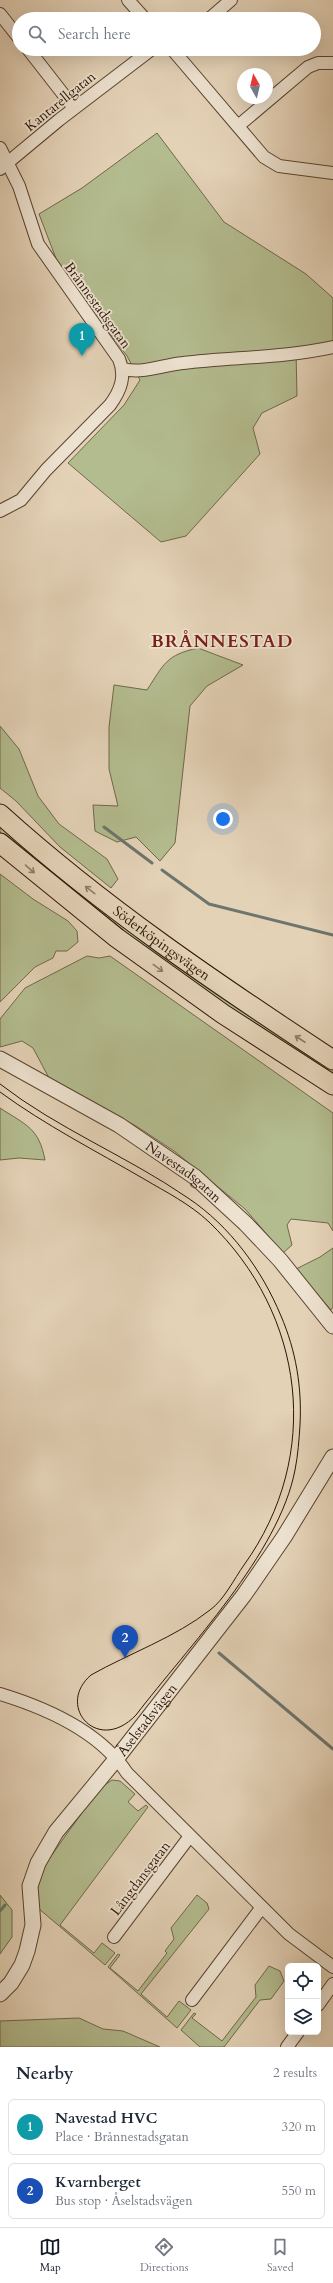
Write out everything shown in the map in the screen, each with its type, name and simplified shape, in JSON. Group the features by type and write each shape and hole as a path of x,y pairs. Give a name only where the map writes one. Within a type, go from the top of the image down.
{"highway":[{"name":"Söderköpingsvägen","path":"0,814 87,888 171,952 333,1060"},
{"name":"Söderköpingsvägen","path":"0,843 117,938 223,1014 333,1085"}],"street":[{"path":"128,0 139,12"},
{"path":"217,12 231,0"},
{"path":"0,14 12,29"},
{"path":"33,56 74,108"},
{"name":"Kantarellgatan","path":"3,166 74,108 143,56"},
{"path":"178,56 264,157 279,166 333,173"},
{"path":"238,126 308,67 318,63 333,63"},
{"name":"Brånnestadsgatan","path":"0,148 3,166 18,186 38,244 119,360 123,369 118,395 110,405 46,470 21,500 0,512"},
{"path":"123,369 134,372 181,363 295,355 333,347"},
{"name":"Navestadsgatan","path":"0,1058 119,1125 195,1177 246,1224 280,1260 333,1326"},
{"name":"Åselstadsvägen","path":"0,1994 14,1977 27,1951 33,1925 30,1886 38,1863 56,1832 117,1758 244,1595 284,1537 333,1457"},
{"name":"Långdansgatan","path":"0,1694 36,1707 76,1727 117,1758 127,1773 289,1934 333,1966"},
{"name":"Långdansgatan","path":"114,1937 190,1836"},
{"path":"192,2000 262,1907"},
{"path":"321,2002 333,1984"},
{"path":"287,2047 296,2035"}],"green space":[{"path":"157,133 224,222 306,274 333,298 333,343 296,351 297,396 262,413 253,428 260,454 186,536 161,542 68,463 124,405 140,380 127,356 60,269 39,214 82,188"},
{"path":"198,648 243,665 207,686 190,706 175,843 160,861 136,837 117,842 95,831 93,805 118,806 109,769 109,727 114,685 147,690 167,662 179,654"},
{"path":"0,726 19,749 38,796 59,824 107,859 118,879 111,888 60,847 16,801 0,788"},
{"path":"0,822 333,1069 333,1076 174,970 30,859 0,832"},
{"path":"0,874 33,899 68,921 77,931 78,942 67,951 56,951 53,958 35,967 0,1002"},
{"path":"87,956 99,958 110,956 333,1113 333,1231 328,1223 291,1219 287,1225 292,1245 283,1253 245,1209 174,1151 136,1126 49,1078 33,1048 22,1041 0,1047 0,1019 25,988"},
{"path":"0,1108 30,1128 39,1141 45,1160 19,1158 0,1160"},
{"path":"333,1248 333,1307 331,1310 296,1269 320,1257"},
{"path":"112,1780 120,1781 135,1794 128,1802 138,1811 146,1805 148,1807 60,1925 94,1953 102,1943 115,1953 105,1965 38,1908 37,1889 46,1863 99,1789"},
{"path":"0,1895 12,1910 12,1937 0,1954"},
{"path":"197,1895 207,1903 209,1909 141,1994 167,2017 179,2001 191,2010 177,2028 108,1967 118,1954 120,1955 110,1968 138,1991 167,1953 165,1951 174,1939 171,1928"},
{"path":"269,1966 280,1971 284,1981 271,1999 260,2000 224,2047 200,2047 181,2030 194,2013 196,2014 192,2018 222,2041 256,1997 255,1985"},
{"path":"79,2018 103,2029 123,2031 160,2047 0,2047 0,2021"}],"waterway":[{"path":"104,827 152,863"},
{"path":"162,870 209,904 333,935"},
{"path":"219,1653 333,1749"},
{"path":"0,1911 5,1905"}],"tram line":[{"path":"0,1084 45,1115 165,1183 203,1209 218,1222 243,1250 264,1282 281,1316 291,1342 297,1369 300,1397 300,1425 296,1464 286,1502 271,1534 251,1567 229,1598 136,1715 122,1726 108,1730 96,1728 86,1722 79,1712 78,1700 81,1687 91,1675 182,1629 197,1620 220,1601 244,1565 269,1522 285,1478 293,1432 292,1387 283,1342 266,1299 241,1259 209,1222 178,1199 53,1127 0,1092"}],"place":[{"name":"Navestad HVC","path":"82,356"},
{"name":"Kvarnberget","path":"125,1658"}],"district":[{"name":"BRÅNNESTAD","path":"222,641"}]}
